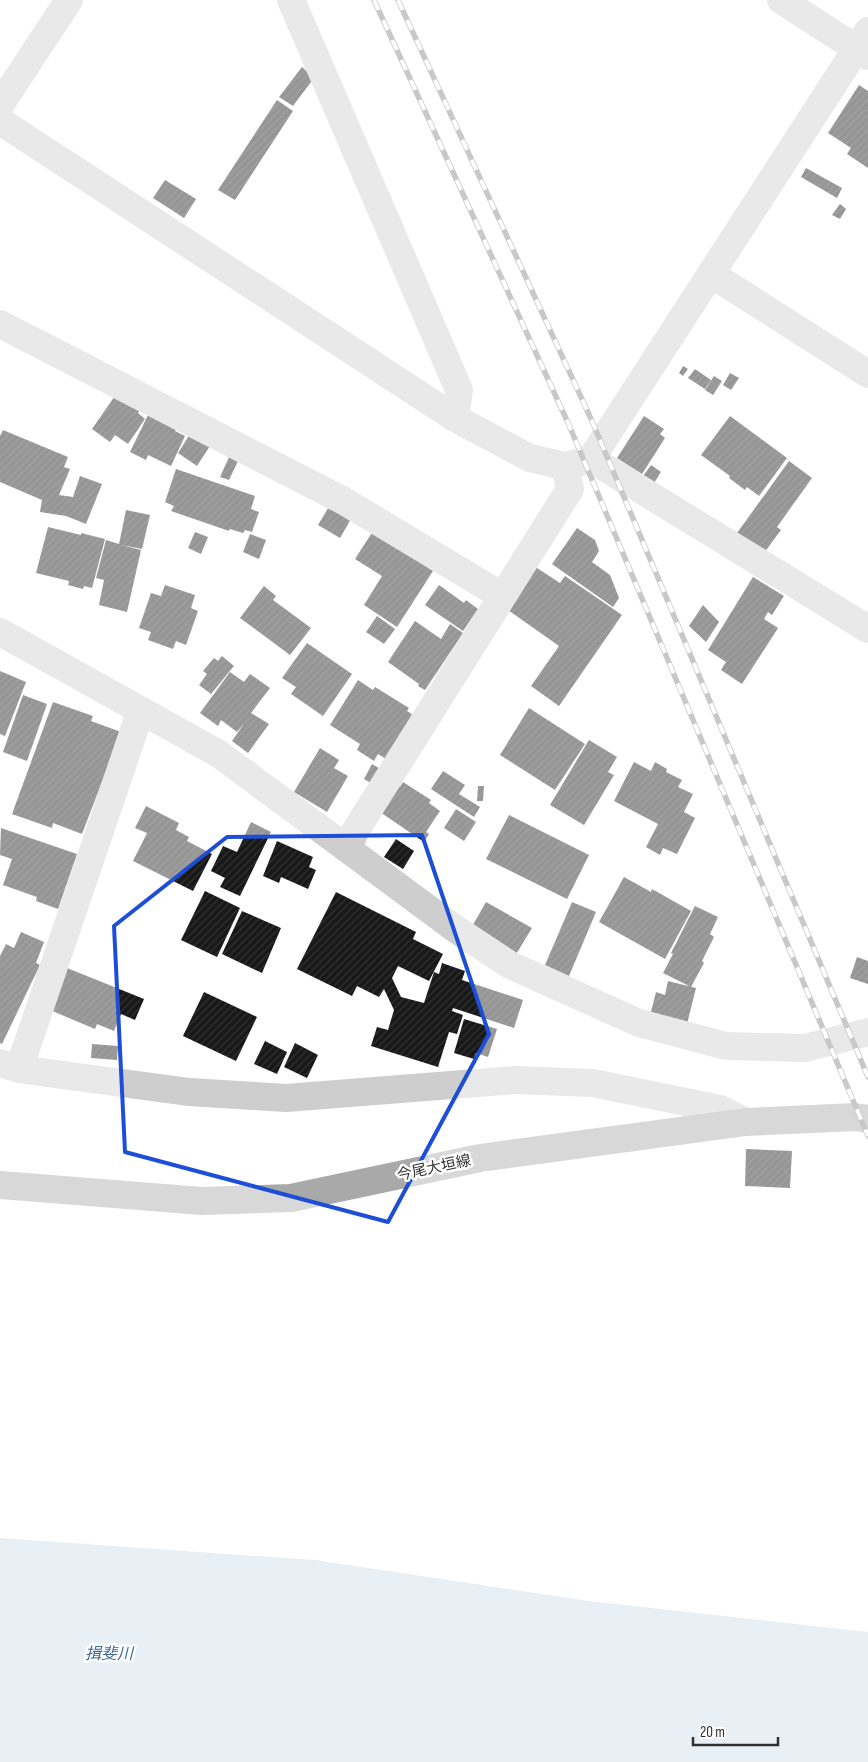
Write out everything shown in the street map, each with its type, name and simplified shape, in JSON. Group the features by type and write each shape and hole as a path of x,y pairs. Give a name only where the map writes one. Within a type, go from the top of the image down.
{"main road":[{"name":"今尾大垣線","path":"0,1185 202,1201 291,1198 480,1158 746,1122 855,1117 868,1119"}],"street":[{"path":"0,105 69,0"},
{"path":"291,0 460,390 455,418"},
{"path":"0,121 455,418 530,458 565,466 591,459 711,274 864,45 781,0"},
{"path":"711,274 868,374"},
{"path":"0,324 344,501 502,596"},
{"path":"591,459 868,629"},
{"path":"348,849 354,833 570,489 565,466"},
{"path":"0,632 219,754 457,930 510,965 639,1023 726,1046 806,1048 868,1032"},
{"path":"141,710 9,1066 190,1092 286,1098 516,1080 593,1083 720,1109 746,1122"}],"highlighted area":[{"path":"422,835 489,1034 388,1222 125,1152 114,926 227,837"}],"water":[{"name":"揖斐川","path":"0,1538 315,1560 589,1601 868,1632 868,1762 0,1762"}],"building":[{"path":"302,67 314,78 293,106 279,97"},
{"path":"859,85 868,91 868,168 847,154 851,148 828,133"},
{"path":"277,100 293,111 235,200 218,190"},
{"path":"806,168 842,188 837,198 801,177"},
{"path":"165,180 196,199 184,218 153,198"},
{"path":"840,204 846,209 840,219 832,215"},
{"path":"683,366 688,369 683,376 679,373"},
{"path":"695,369 711,380 705,389 688,378"},
{"path":"730,373 739,378 731,390 723,385"},
{"path":"714,376 722,381 713,395 705,390"},
{"path":"117,393 140,410 138,413 145,419 128,444 115,435 110,442 92,429"},
{"path":"150,411 178,424 175,431 185,436 171,466 148,455 146,460 130,452"},
{"path":"644,416 664,429 660,434 665,438 642,474 617,458"},
{"path":"730,416 787,458 759,496 747,487 745,490 729,478 730,476 701,455"},
{"path":"3,430 68,457 64,467 70,469 59,495 73,497 80,476 102,484 86,524 66,516 40,512 42,500 0,482 0,436"},
{"path":"190,434 210,446 197,466 178,453"},
{"path":"230,455 239,459 229,480 220,477"},
{"path":"789,461 812,478 777,527 781,530 764,553 737,533"},
{"path":"651,465 661,472 654,483 643,476"},
{"path":"176,469 255,496 251,509 259,512 252,532 245,530 243,533 230,529 229,531 171,511 174,506 165,502"},
{"path":"330,505 351,519 340,538 318,525"},
{"path":"126,510 150,515 142,549 121,545 141,550 127,612 99,605 104,580 96,578 106,540 119,544"},
{"path":"48,527 105,539 92,588 84,586 83,589 68,585 69,581 36,573"},
{"path":"577,528 595,540 599,551 592,562 610,575 619,598 613,607 552,564"},
{"path":"373,531 433,571 397,627 364,605 382,576 355,559"},
{"path":"195,532 208,537 201,554 188,548"},
{"path":"250,534 266,540 259,559 243,552"},
{"path":"534,566 560,583 565,576 622,615 559,706 531,686 559,646 505,608"},
{"path":"753,577 784,596 772,615 768,612 764,619 778,628 742,684 721,670 726,662 708,650"},
{"path":"165,585 195,595 191,608 198,611 186,645 176,641 173,649 148,640 151,632 139,628 151,593 161,596"},
{"path":"439,585 464,603 466,600 478,609 463,631 425,605"},
{"path":"264,586 276,596 273,600 311,628 290,655 240,618"},
{"path":"703,605 719,622 706,642 689,626"},
{"path":"377,616 395,629 384,644 366,632"},
{"path":"415,621 441,639 450,624 463,633 425,690 388,662"},
{"path":"307,643 352,674 323,716 291,694 296,687 282,678"},
{"path":"222,656 234,666 211,694 199,685 207,674 203,671 214,658 218,661"},
{"path":"0,671 26,682 5,736 0,734"},
{"path":"230,672 244,682 250,674 270,688 251,713 269,724 248,753 232,741 244,724 237,732 221,720 218,726 200,713"},
{"path":"358,680 373,690 375,687 409,708 407,711 413,715 386,759 378,754 374,761 357,750 360,744 330,725"},
{"path":"23,695 47,704 27,761 3,752"},
{"path":"53,702 93,716 91,721 121,732 82,834 53,823 52,828 12,814"},
{"path":"529,708 585,744 555,790 500,755"},
{"path":"589,740 617,757 608,772 614,775 584,825 550,805"},
{"path":"320,748 339,760 334,768 348,776 327,812 294,792"},
{"path":"634,762 651,771 655,762 667,769 666,772 682,780 678,787 693,794 684,812 695,818 677,854 663,848 660,855 646,847 658,824 614,801"},
{"path":"372,764 382,770 374,785 364,779"},
{"path":"443,771 465,785 459,794 480,807 474,817 431,789"},
{"path":"403,782 431,800 429,803 440,811 426,832 429,834 424,842 380,812 397,785 400,787"},
{"path":"478,786 484,786 483,801 477,801"},
{"path":"146,806 179,823 176,830 189,837 187,841 212,854 193,891 133,861 147,833 135,828"},
{"path":"456,809 476,822 464,841 444,828"},
{"path":"509,815 589,855 567,899 486,859"},
{"path":"251,822 271,832 240,896 220,887 225,878 211,871 223,846 237,852"},
{"path":"1,828 77,854 58,909 36,901 37,897 3,885 12,859 0,855"},
{"path":"396,839 414,851 403,869 384,857"},
{"path":"277,841 313,857 309,867 316,870 308,889 281,877 279,883 263,876"},
{"path":"624,877 651,892 652,889 691,911 665,959 599,922"},
{"path":"205,891 240,908 217,957 181,940"},
{"path":"336,892 416,932 413,939 443,954 429,981 398,966 392,978 401,997 424,1003 434,972 439,974 442,963 465,971 462,980 523,1000 514,1028 453,1008 452,1011 463,1015 457,1034 449,1032 438,1067 371,1046 377,1027 388,1030 394,1010 384,989 379,997 357,986 352,996 297,969"},
{"path":"486,902 532,928 515,956 470,930"},
{"path":"572,902 596,912 569,976 545,965"},
{"path":"695,906 718,917 710,934 714,937 702,961 704,963 691,987 663,973"},
{"path":"242,911 281,928 262,973 222,954"},
{"path":"21,932 44,942 36,963 40,965 2,1044 0,1043 0,956 6,944 14,948"},
{"path":"857,957 868,961 868,984 850,978"},
{"path":"67,968 144,999 135,1020 121,1014 114,1031 97,1024 95,1029 50,1010"},
{"path":"668,981 696,988 687,1024 659,1017 659,1014 651,1012 656,992 665,995"},
{"path":"204,992 257,1017 236,1061 183,1036"},
{"path":"464,1019 497,1029 488,1057 476,1053 474,1059 454,1053"},
{"path":"265,1041 287,1052 277,1074 254,1064"},
{"path":"295,1043 318,1055 307,1078 284,1067"},
{"path":"92,1044 118,1046 117,1060 91,1058"},
{"path":"746,1149 792,1151 790,1188 745,1186"}],"railway":[{"path":"374,0 569,425 868,1136"},
{"path":"398,0 592,421 868,1077"}]}
